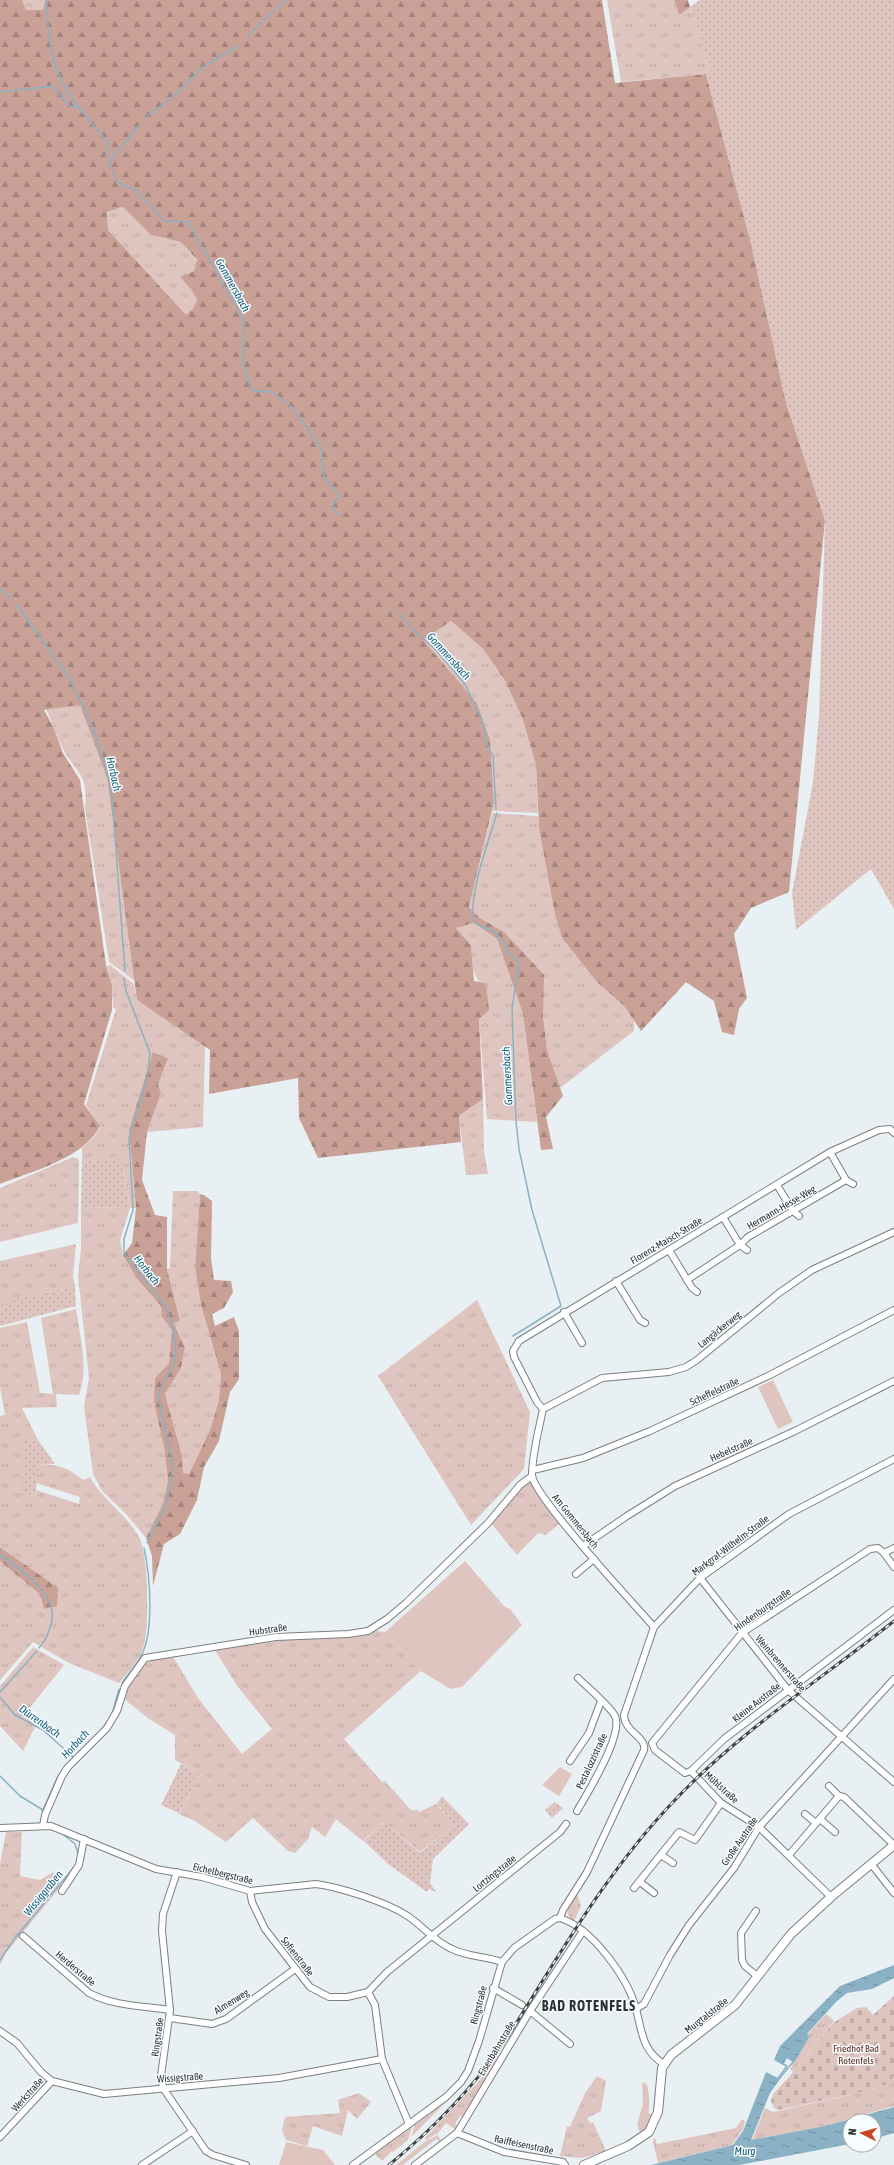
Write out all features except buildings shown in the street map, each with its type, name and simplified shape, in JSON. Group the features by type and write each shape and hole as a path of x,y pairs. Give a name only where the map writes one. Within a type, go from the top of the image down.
{"street":[{"name":"Florenz-Maisch-Straße","path":"543,1409 537,1402 514,1357 513,1351 519,1341 564,1312 830,1152 879,1130 890,1130 894,1133"},
{"path":"830,1152 846,1180 853,1184"},
{"name":"Hermann-Hesse-Weg","path":"687,1280 740,1245 748,1237 846,1180"},
{"path":"777,1185 793,1211 799,1216"},
{"path":"723,1217 740,1245 747,1250"},
{"name":"Langäckerweg","path":"543,1409 602,1378 669,1372 686,1367 697,1360 779,1293 812,1270 894,1232"},
{"path":"669,1250 692,1288 697,1292"},
{"path":"616,1281 640,1320 645,1323"},
{"name":"Scheffelstraße","path":"533,1473 583,1458 650,1431 770,1376 894,1310"},
{"path":"564,1312 582,1343"},
{"name":"Hebelstraße","path":"583,1546 675,1486 795,1431 894,1381"},
{"path":"533,1473 543,1409"},
{"name":"Markgraf-Wilhelm-Straße","path":"560,1918 563,1910 587,1872 645,1746 626,1726 624,1720 654,1626 700,1578 789,1514 894,1459"},
{"name":"Am Gommersbach","path":"533,1473 541,1492 583,1546 654,1626"},
{"name":"Hubstraße","path":"43,1826 45,1815 62,1776 68,1767 107,1728 117,1711 125,1686 145,1658 276,1637 348,1634 368,1631 387,1619 406,1603 488,1522 520,1485 533,1473"},
{"name":"Hindenburgstraße","path":"653,1746 652,1743 742,1633 870,1549 878,1548 884,1553"},
{"path":"894,1548 884,1553 894,1567"},
{"path":"576,1574 594,1559"},
{"name":"Weinbrennerstraße","path":"700,1578 788,1690 894,1782"},
{"name":"Kleine Austraße","path":"692,1771 724,1739 894,1610"},
{"path":"570,1761 589,1733 601,1702 578,1678"},
{"name":"Große Austraße","path":"636,2009 644,2004 670,1955 685,1931 734,1868 759,1827 894,1679"},
{"name":"Pestalozzistraße","path":"577,1811 612,1742 616,1725 616,1717 612,1710 601,1702"},
{"name":"Mühlstraße","path":"653,1746 685,1773 692,1771 721,1803 759,1827 831,1897"},
{"path":"829,1786 839,1796 844,1797 894,1845"},
{"path":"789,1855 839,1796"},
{"path":"634,1888 679,1832 695,1840 721,1803"},
{"path":"806,1814 834,1832"},
{"name":"Lortzingstraße","path":"432,1936 560,1832 566,1824"},
{"name":"Eichelbergstraße","path":"0,1828 43,1826 59,1829 156,1869 202,1877 250,1891 305,1885 326,1885 353,1893 404,1914 441,1943 462,1954 502,1962"},
{"path":"62,1891 80,1865 84,1839"},
{"name":"Murgtalstraße","path":"664,2064 671,2055 735,2005 791,1934 831,1897 872,1865 894,1845"},
{"path":"661,1855 673,1863"},
{"path":"872,1865 894,1893"},
{"name":"Ringstraße","path":"163,2088 161,2076 170,2010 162,1931 163,1914 177,1872"},
{"path":"640,1882 654,1894"},
{"name":"Sofienstraße","path":"250,1891 252,1902 265,1929 310,1987 329,1997 348,1997 368,1992"},
{"path":"756,1911 741,1933 742,1960 744,1966 757,1976"},
{"path":"502,1962 514,1948 555,1919 560,1918 583,1931 594,1940 607,1956 625,1984 636,2009 640,2030 646,2047 655,2059 664,2064 660,2076 658,2112 649,2132 628,2146 584,2165"},
{"name":"Eisenbahnstraße","path":"415,2165 457,2133 530,2010 583,1931"},
{"name":"Herderstraße","path":"23,1936 89,1993 107,2002 170,2010"},
{"path":"409,2124 382,2059 375,2005 368,1992 387,1972 432,1936"},
{"name":"Ringstraße","path":"353,2165 453,2091 464,2076 479,2041 493,1988 502,1962"},
{"name":"Almenweg","path":"170,2018 212,2024 226,2019 295,1969"},
{"path":"493,1988 522,2005"},
{"path":"530,2010 570,2044"},
{"name":"Wissigstraße","path":"0,2031 17,2043 41,2072 52,2081 104,2094 279,2078 382,2059"},
{"name":"Werkstraße","path":"0,2137 52,2081"},
{"path":"163,2088 206,2151 213,2155 246,2165"},
{"path":"142,2165 193,2131"},
{"name":"Raiffeisenstraße","path":"457,2133 504,2152 562,2162 565,2165"}],"green space":[{"path":"0,0 22,0 26,10 43,10 45,0 602,0 615,83 706,74 751,243 786,402 825,520 789,892 751,908 734,934 747,998 739,1009 734,1035 722,1032 714,1001 686,982 641,1031 624,1006 597,982 562,938 555,915 539,827 536,765 522,717 504,679 483,649 451,621 423,640 477,703 490,740 494,802 469,907 480,918 504,932 544,975 543,1016 547,1050 563,1096 546,1117 553,1149 541,1150 523,1014 497,939 474,923 456,928 471,945 474,981 486,983 489,1010 479,1019 483,1099 459,1116 461,1142 318,1158 299,1118 298,1078 209,1094 210,1050 137,1000 107,778 80,705 44,710 53,726 63,753 80,780 106,965 112,985 112,1010 84,1104 100,1126 82,1147 69,1155 41,1169 0,1184","holes":["123,207 151,235 181,242 197,260 194,271 180,277 193,292 197,300 194,307 186,315 108,230 107,212"]},
{"path":"22,0 45,0 43,10 26,10"},
{"path":"607,0 674,0 679,14 690,7 710,70 706,74 621,82"},
{"path":"674,0 688,0 690,7 679,15"},
{"path":"700,0 894,0 894,909 871,869 796,930 792,893 813,782 819,716 825,520 786,402 751,243 706,74 710,70 690,7"},
{"path":"123,207 151,235 181,242 197,261 194,271 180,277 193,292 197,300 194,307 185,316 108,230 107,212"},
{"path":"451,621 483,649 504,679 522,717 536,765 538,813 492,811 494,802 490,740 477,703 422,640"},
{"path":"80,705 107,778 135,981 109,962 85,808 85,787 80,774 62,747 46,709"},
{"path":"492,813 538,816 555,915 562,938 597,982 624,1006 634,1021 634,1031 560,1088 547,1050 543,1016 504,932 480,918 469,907"},
{"path":"474,923 497,939 523,1014 537,1122 487,1119 479,1019 486,983 478,981 473,969 471,945 456,928"},
{"path":"110,965 134,984 137,1000 205,1046 203,1127 147,1132 161,1093 158,1086 168,1058 154,1052 129,1130 136,1208 130,1208 121,1157 82,1162 82,1148 94,1137 100,1127 86,1105 116,1009 113,1008 112,985 107,966"},
{"path":"153,1052 168,1058 158,1085 161,1093 147,1132 142,1180 155,1215 167,1217 167,1269 180,1321 174,1323 185,1348 181,1368 165,1394 182,1456 183,1473 189,1474 210,1430 219,1400 221,1374 201,1305 195,1268 200,1194 212,1201 211,1258 214,1280 231,1281 233,1292 224,1308 212,1314 215,1326 234,1317 239,1331 239,1379 230,1392 219,1441 204,1467 197,1500 180,1534 164,1544 153,1586 152,1556 146,1538 163,1503 168,1480 164,1447 154,1401 155,1378 169,1363 172,1331 162,1317 161,1306 137,1279 123,1255 132,1243 136,1208 129,1130"},
{"path":"483,1099 484,1151 488,1174 466,1175 459,1116"},
{"path":"73,1157 78,1159 79,1162 78,1223 0,1242 0,1188"},
{"path":"121,1157 130,1208 81,1207 82,1162"},
{"path":"173,1191 197,1191 200,1194 195,1268 201,1305 221,1374 219,1400 210,1430 189,1474 183,1473 182,1456 165,1394 181,1368 185,1348 174,1322 180,1321 167,1269 170,1268"},
{"path":"81,1207 130,1208 120,1240 123,1255 137,1279 161,1306 162,1317 172,1331 169,1363 155,1378 168,1480 163,1503 146,1538 126,1514 102,1491 93,1474 84,1406 89,1378 78,1276 81,1249"},
{"path":"76,1244 73,1276 75,1287 11,1299 11,1304 0,1307 0,1261"},
{"path":"75,1287 76,1306 0,1326 0,1307 11,1304 10,1299"},
{"path":"477,1300 530,1412 524,1469 471,1525 378,1376"},
{"path":"76,1309 84,1363 82,1385 79,1395 56,1394 57,1407 22,1408 38,1440 25,1441 27,1496 36,1490 79,1504 80,1497 36,1483 39,1465 57,1466 73,1472 83,1480 90,1477 95,1486 135,1530 143,1548 145,1561 147,1625 145,1639 139,1658 119,1683 69,1663 33,1642 0,1680 0,1561 57,1606 20,1561 0,1547 0,1416 5,1415 0,1387 0,1328 27,1322 40,1393 53,1394 41,1318"},
{"path":"773,1380 793,1422 778,1429 758,1387"},
{"path":"38,1440 55,1464 39,1465 36,1490 27,1496 21,1497 25,1441"},
{"path":"527,1482 531,1483 560,1523 546,1535 538,1533 517,1555 491,1523"},
{"path":"0,1547 58,1588 57,1606 44,1609 40,1594 0,1561"},
{"path":"465,1561 504,1606 511,1610 522,1625 462,1687 450,1689 421,1671 385,1632"},
{"path":"377,1631 385,1632 421,1671 344,1739 382,1782 385,1781 411,1810 418,1810 419,1812 436,1804 454,1825 420,1852 384,1822 363,1841 336,1819 325,1837 312,1827 308,1839 295,1853 288,1851 253,1818 226,1842 195,1821 179,1814 201,1775 175,1760 175,1735 149,1719 123,1698 130,1679 139,1668 152,1660 172,1655 198,1698 242,1754 272,1729 238,1687 214,1649 306,1637 364,1636"},
{"path":"33,1647 64,1665 24,1715 37,1723 23,1751 0,1726 0,1686"},
{"path":"181,1764 201,1775 179,1813 161,1805"},
{"path":"560,1767 572,1774 559,1796 542,1785"},
{"path":"442,1796 469,1824 433,1859 430,1883 436,1892 429,1889 427,1892 388,1864 364,1841 384,1822 420,1853 454,1825 437,1804"},
{"path":"555,1802 563,1808 552,1818 545,1810"},
{"path":"6,1832 22,1832 20,1876 40,1880 53,1872 61,1886 6,1953 0,1965 0,1865"},
{"path":"577,1894 581,1906 574,1921 568,1915 568,1908"},
{"name":"Friedhof Bad Rotenfels","path":"894,1996 894,2076 887,2084 872,2090 778,2110 774,2108 771,2101 773,2094 789,2077 833,2023 857,2008 866,2007 873,2015"},
{"path":"826,2014 834,2021 793,2072 790,2069 810,2036 808,2034"},
{"path":"504,2047 505,2048 463,2118 460,2116 455,2124 458,2126 455,2129 446,2123 438,2133 426,2140 425,2138 479,2081"},
{"path":"597,2076 606,2081 601,2111 587,2118 590,2123 593,2122 606,2151 582,2158 560,2156 567,2126 570,2127 585,2093"},
{"path":"894,2076 894,2106 870,2113 842,2113 842,2121 825,2126 752,2140 765,2108 773,2112 872,2090 887,2084 887,2082"},
{"path":"642,2082 647,2084 649,2109 646,2122 639,2131 637,2125 643,2104"},
{"path":"359,2093 371,2102 357,2119 348,2110 342,2136 313,2126 307,2146 286,2140 282,2130 285,2117 340,2113 338,2100"},
{"path":"447,2101 411,2137 415,2125"},
{"path":"648,2113 653,2115 648,2126 641,2132 639,2131"},
{"path":"742,2119 745,2121 743,2129 732,2145 658,2163 653,2142 654,2138 657,2144 736,2128"},
{"path":"412,2127 408,2140 393,2152 392,2151 382,2161 375,2154"},
{"path":"438,2135 441,2142 436,2139 403,2165 396,2165 424,2142"},
{"path":"286,2142 323,2150 335,2165 279,2165"}],"water":[{"path":"894,1965 894,1978 872,1989 847,1993 836,2002 807,2034 810,2036 794,2063 787,2058 783,2065 774,2060 780,2046 840,1986"},
{"name":"Murg","path":"766,2072 780,2079 770,2093 751,2140 842,2121 842,2146 739,2165 651,2165 733,2145 743,2131"},
{"name":"Murg","path":"894,2107 894,2133 882,2137 882,2113 872,2113"}],"waterway":[{"name":"Gommersbach","path":"46,0 52,55 56,67 67,91 91,123 108,142 106,157"},
{"path":"248,37 259,24 286,0"},
{"path":"146,117 175,95 203,67 238,46"},
{"path":"0,92 53,86 70,106 77,107"},
{"name":"Gommersbach","path":"140,124 109,162 117,182 137,191 164,221 188,222 244,321 243,363 252,391 272,392 292,407 321,448 324,477 339,494 333,506 335,512 341,515"},
{"name":"Horbach","path":"0,589 10,598"},
{"name":"Horbach","path":"16,604 68,676 93,727 111,784 125,971"},
{"name":"Gommersbach","path":"399,613 415,632 435,649 465,684 484,725 485,739 493,757 496,809"},
{"name":"Gommersbach","path":"497,813 477,881 474,895 473,920 477,924 495,932 508,947 505,950 519,962 512,1009 516,1121 519,1149 532,1210 561,1306 513,1336"},
{"name":"Horbach","path":"124,978 126,991 150,1053 147,1079 129,1138 133,1210 124,1239 124,1253 166,1307 173,1327 176,1352 173,1366 160,1389 159,1400 173,1466 167,1503 147,1543"},
{"name":"Horbach","path":"122,1683 140,1658 145,1647 148,1634 150,1604 148,1573 144,1548"},
{"name":"Dürrenbach","path":"0,1555 15,1565 31,1579 39,1587 50,1603 52,1611 51,1626 47,1636 39,1648"},
{"name":"Dürrenbach","path":"0,1692 37,1651"},
{"name":"Horbach","path":"112,1714 119,1689"},
{"name":"Dürrenbach","path":"0,1697 15,1715 43,1730 73,1757"},
{"name":"Horbach","path":"102,1729 107,1722"},
{"name":"Horbach","path":"42,1812 58,1776 82,1749"},
{"path":"0,1776 20,1796 43,1810"},
{"name":"Wissiggraben","path":"64,1835 75,1844 78,1853"},
{"name":"Wissiggraben","path":"0,1960 15,1938 75,1866"},
{"path":"779,2079 793,2062"},
{"path":"778,2078 787,2066 783,2064"}],"railway":[{"path":"389,2165 421,2138 477,2079 502,2046 603,1888 625,1858 674,1801 725,1752 753,1729 894,1621"}],"district":[{"name":"BAD ROTENFELS","path":"589,2006"}]}
